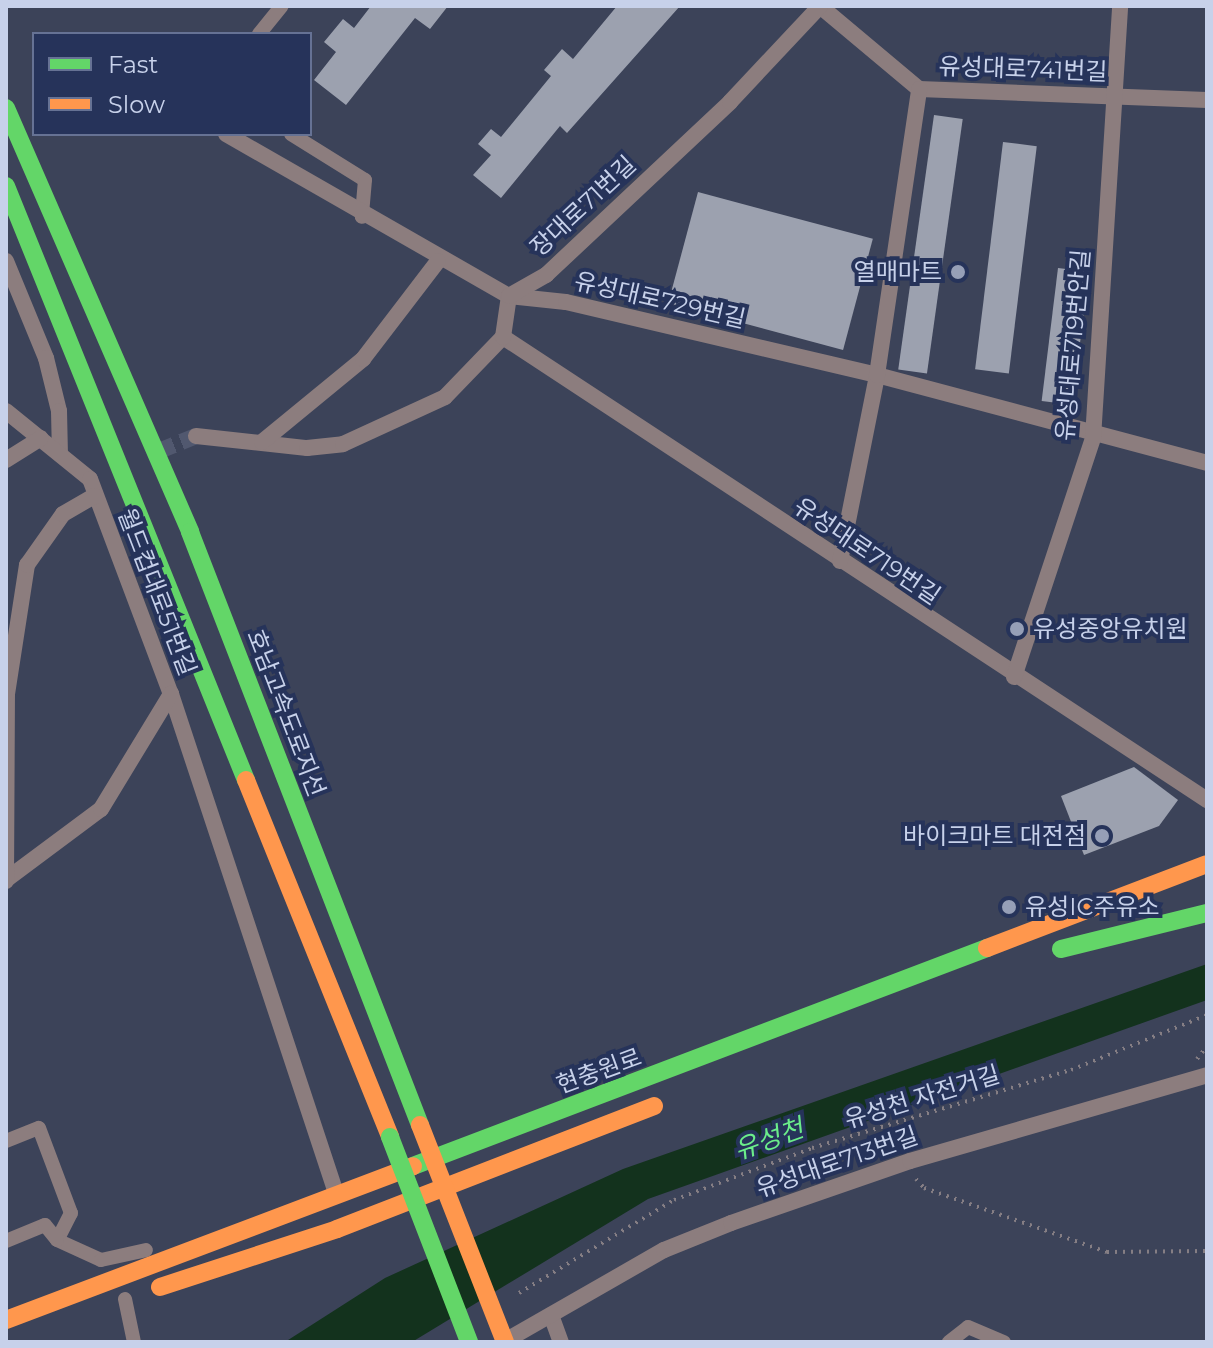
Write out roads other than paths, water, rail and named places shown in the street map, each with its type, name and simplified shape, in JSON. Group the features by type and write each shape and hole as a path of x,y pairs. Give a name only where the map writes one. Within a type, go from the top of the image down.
{"main road":[{"name":"호남고속도로지선","path":"7,107 190,532 504,1342"},
{"path":"6,186 390,1137 469,1342"},
{"name":"현충원로","path":"6,1320 174,1253 1207,864"},
{"path":"1207,893 1053,952 1207,913"},
{"path":"118,1301 337,1229 676,1098"}],"street":[{"name":"유성대로741번길","path":"820,6 919,89 1207,100"},
{"name":"장대로71번길","path":"509,296 557,264 820,6"},
{"name":"유성대로719번안길","path":"1014,677 1093,438 1120,6"},
{"path":"840,561 877,375 919,89"},
{"name":"유성대로729번길","path":"229,136 438,261 509,296 566,302 877,375 1093,438 1207,463"},
{"path":"6,261 46,358 59,411 60,454"},
{"path":"262,442 363,359 438,261"},
{"path":"196,436 319,447 388,427 445,397 503,337 509,296"},
{"name":"유성대로719번길","path":"503,337 1014,677 1207,800"},
{"name":"월드컵대로51번길","path":"6,411 96,483 171,694 101,809 6,880"},
{"path":"6,460 41,438"},
{"name":"월드컵대로51번길","path":"6,880 7,694 27,565 63,514 96,483"},
{"path":"171,694 336,1193"},
{"name":"유성대로713번길","path":"504,1342 664,1250 910,1161 1207,1075"},
{"path":"551,1315 561,1342"}],"lane":[{"path":"261,32 282,6"},
{"path":"294,136 365,180 362,217"},
{"path":"6,1141 39,1128 71,1213 57,1240"},
{"path":"6,1241 45,1225 57,1240 101,1260 135,1249 174,1253"},
{"path":"118,1301 134,1342"},
{"path":"949,1342 968,1327 1004,1342"}],"water":[{"name":"유성천","path":"1207,964 1207,1000 648,1199 412,1342 285,1342 385,1278 623,1169"}],"tunnel":[{"path":"159,451 196,436"}],"place":[{"name":"열매마트","path":"958,272"},
{"name":"유성중앙유치원","path":"1017,629"},
{"name":"바이크마트 대전점","path":"1102,836"},
{"name":"유성IC주유소","path":"1009,907"}]}
